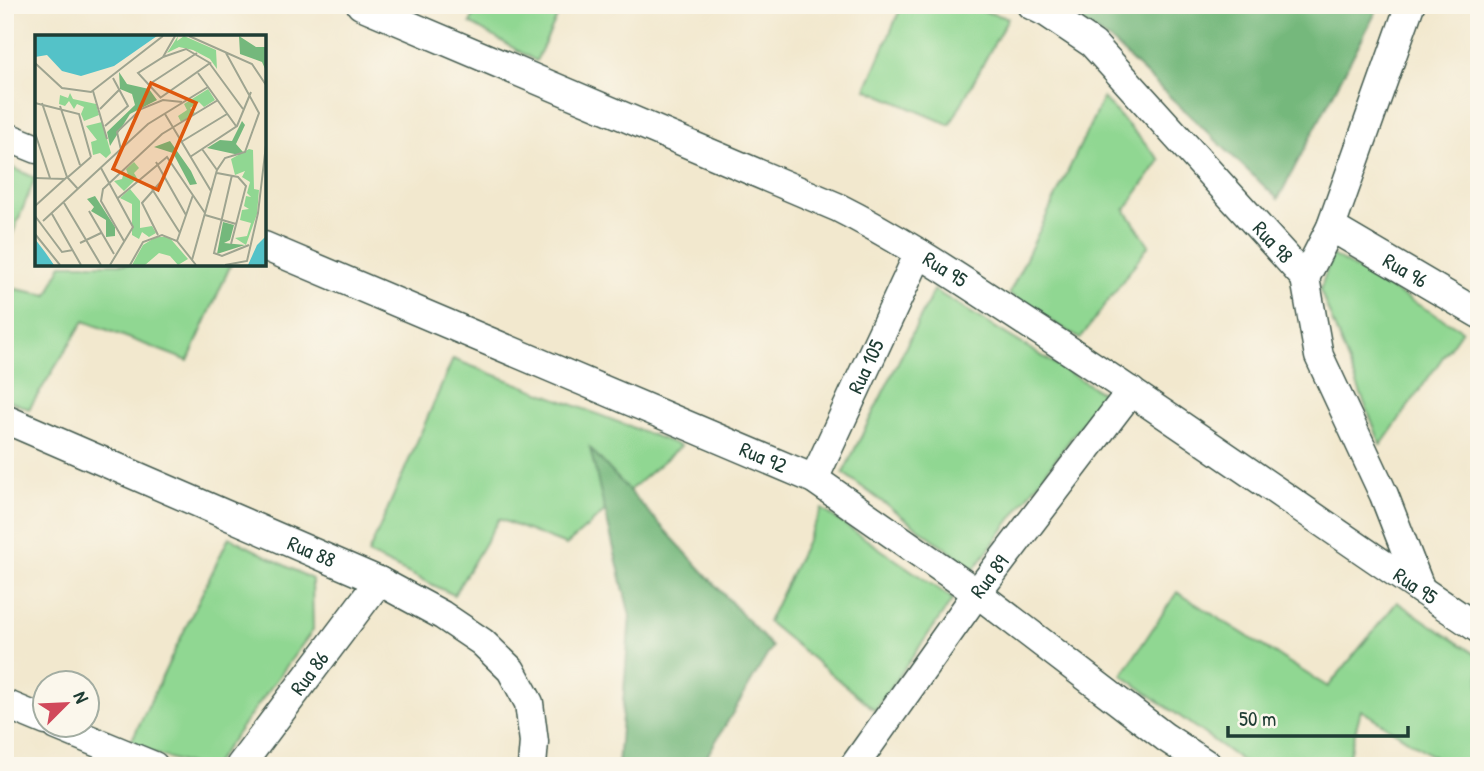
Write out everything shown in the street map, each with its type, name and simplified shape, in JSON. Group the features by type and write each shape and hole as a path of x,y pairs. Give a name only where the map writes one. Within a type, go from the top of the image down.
{"street":[{"name":"Rua 95","path":"361,5 872,224 1131,391 1479,629"},
{"name":"Rua 98","path":"1031,5 1093,44 1305,278 1331,227 1410,5"},
{"path":"5,136 35,148"},
{"name":"Rua 96","path":"1331,227 1479,314"},
{"name":"Rua 92","path":"266,247 814,479 977,593 1165,737 1209,766"},
{"name":"Rua 105","path":"814,479 919,253"},
{"path":"1305,278 1319,356 1384,495 1421,590"},
{"name":"Rua 89","path":"855,766 977,593 1131,391"},
{"name":"Rua 88","path":"5,419 379,581 442,615 482,642 511,670 529,704 534,741 532,766"},
{"name":"Rua 86","path":"240,766 379,581"},
{"path":"5,704 32,715"},
{"path":"91,740 154,766"}],"green space":[{"path":"478,5 563,5 536,61 470,23"},
{"path":"902,5 959,5 1008,18 950,125 866,89"},
{"path":"1057,5 1374,5 1376,12 1278,199 1112,42"},
{"path":"1103,98 1160,160 1125,210 1149,245 1080,339 1009,294"},
{"path":"5,164 35,178 5,253"},
{"path":"1332,255 1462,330 1381,445 1320,290"},
{"path":"61,266 230,266 188,361 84,321 29,409 5,399 5,287 48,295"},
{"path":"934,290 1104,394 974,569 843,473"},
{"path":"453,359 681,446 566,545 499,519 454,595 368,554"},
{"path":"590,448 772,647 701,766 618,766 630,616"},
{"path":"822,509 953,599 875,710 768,622"},
{"path":"229,537 312,579 313,630 213,766 195,766 129,746"},
{"path":"1177,592 1328,687 1397,602 1479,657 1479,766 1448,766 1361,710 1346,766 1249,766 1122,675"}]}
